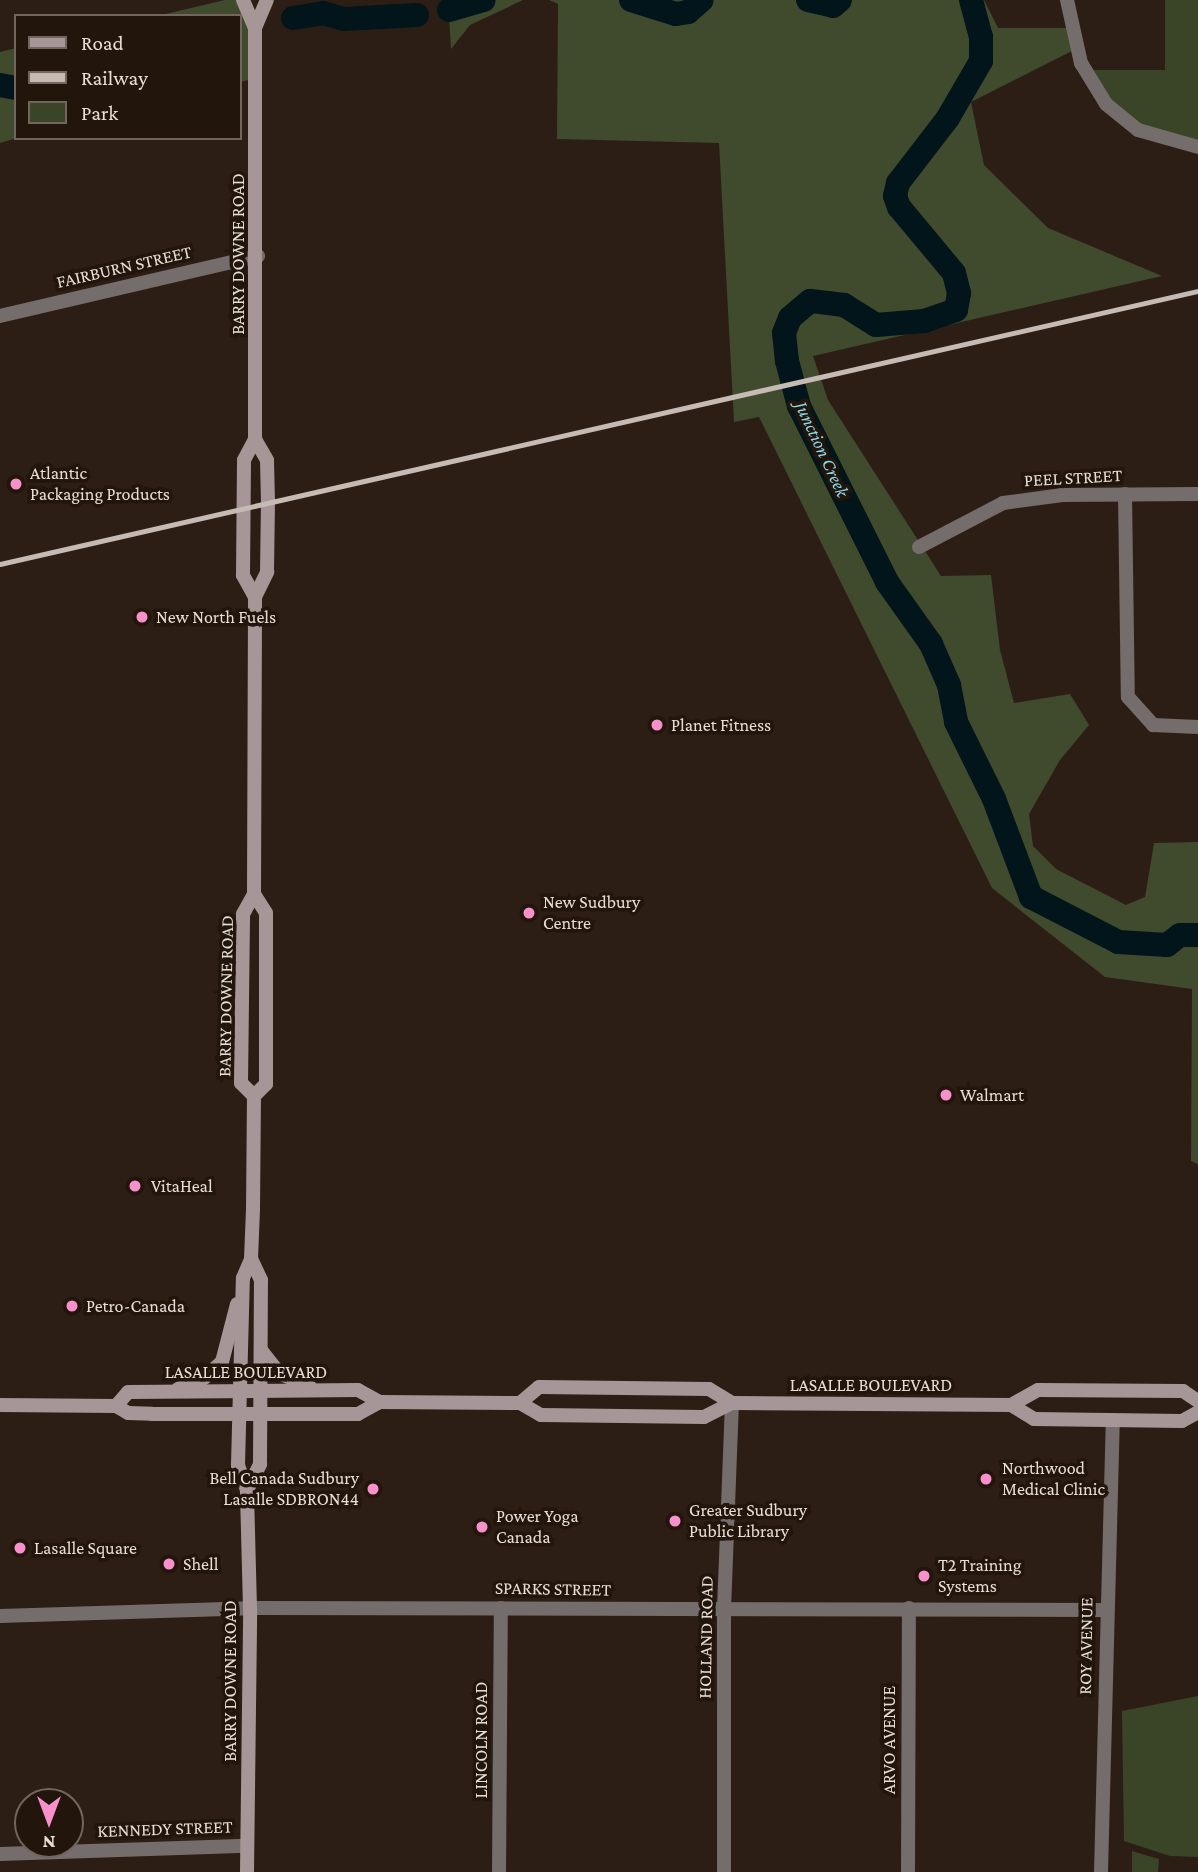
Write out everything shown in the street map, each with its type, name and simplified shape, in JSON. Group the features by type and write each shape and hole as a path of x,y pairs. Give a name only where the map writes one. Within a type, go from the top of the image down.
{"main road":[{"name":"BARRY DOWNE ROAD","path":"243,0 255,28 258,256 256,439 267,460 268,502 267,572 255,597 254,894 243,914 241,1083 254,1096"},
{"name":"BARRY DOWNE ROAD","path":"255,28 267,0"},
{"name":"BARRY DOWNE ROAD","path":"255,597 243,575 243,535 244,460 256,439"},
{"name":"BARRY DOWNE ROAD","path":"247,1872 250,1608 247,1490 238,1465 239,1414 243,1290 251,1259 254,1096 265,1084 266,913 254,894"},
{"name":"BARRY DOWNE ROAD","path":"247,1490 260,1464 261,1414 261,1280 251,1259"},
{"path":"174,1392 204,1378 222,1362 243,1290"},
{"path":"261,1350 289,1380 321,1390"},
{"name":"LASALLE BOULEVARD","path":"520,1403 539,1387 709,1389 732,1404"},
{"name":"LASALLE BOULEVARD","path":"116,1406 128,1392 321,1390 358,1390 380,1402 520,1403 541,1415 704,1417 732,1404 1011,1405 1038,1390 1183,1391 1198,1401"},
{"name":"LASALLE BOULEVARD","path":"0,1405 116,1406 128,1413 358,1414 380,1402"},
{"name":"LASALLE BOULEVARD","path":"1011,1405 1034,1419 1182,1421 1198,1412"}],"street":[{"path":"1068,0 1081,63 1106,104 1138,130 1198,148"},
{"name":"FAIRBURN STREET","path":"0,316 258,256"},
{"path":"1125,494 1128,697 1153,725 1198,727"},
{"name":"PEEL STREET","path":"919,547 1003,503 1062,495 1198,494"},
{"name":"HOLLAND ROAD","path":"724,1872 724,1610 732,1404"},
{"name":"ROY AVENUE","path":"1101,1872 1112,1420"},
{"name":"SPARKS STREET","path":"0,1616 250,1608 1106,1610"},
{"name":"LINCOLN ROAD","path":"499,1872 501,1608"},
{"name":"ARVO AVENUE","path":"908,1872 909,1608"},
{"name":"KENNEDY STREET","path":"0,1854 247,1846"}],"green space":[{"path":"225,0 242,0 256,30 257,78 242,82 242,14 166,14"},
{"path":"448,0 523,0 470,25 451,49"},
{"path":"549,0 984,0 998,28 1073,28 1078,48 971,102 984,165 1048,228 1162,276 813,356 828,400 941,576 991,575 1000,650 1014,703 1070,694 1089,725 1060,760 1029,814 1033,846 1056,869 1126,905 1145,897 1154,843 1198,842 1198,1164 1191,1161 1192,989 1105,977 992,888 759,417 734,422 719,143 557,139 558,4"},
{"path":"1165,0 1198,0 1198,146 1122,117 1087,70 1165,70"},
{"path":"14,48 14,139 0,143 0,52"},
{"path":"1198,1696 1198,1857 1170,1856 1124,1841 1122,1711"},
{"path":"1132,1851 1159,1859 1158,1872 1132,1872"}],"waterway":[{"name":"Junction Creek","path":"449,10 484,0"},
{"name":"Junction Creek","path":"631,0 676,14 688,12 702,0"},
{"name":"Junction Creek","path":"808,0 833,6 840,0"},
{"name":"Junction Creek","path":"971,0 981,37 981,61 948,118 898,183 895,196 899,207 954,273 959,293 956,310 924,321 876,325 844,305 810,301 790,318 784,333 787,361 799,406 887,582 931,644 949,685 956,722 994,799 1031,897 1118,942 1167,945 1180,935 1198,935"},
{"name":"Junction Creek","path":"293,18 323,13 344,19 417,15"},
{"name":"Junction Creek","path":"0,85 14,88"}],"railway":[{"path":"0,564 1198,291"}],"place":[{"name":"Atlantic Packaging Products","path":"16,484"},
{"name":"New North Fuels","path":"142,617"},
{"name":"Planet Fitness","path":"657,725"},
{"name":"New Sudbury Centre","path":"529,913"},
{"name":"Walmart","path":"946,1095"},
{"name":"VitaHeal","path":"135,1186"},
{"name":"Petro-Canada","path":"72,1306"},
{"name":"Northwood Medical Clinic","path":"986,1479"},
{"name":"Bell Canada Sudbury Lasalle SDBRON44","path":"373,1489"},
{"name":"Greater Sudbury Public Library","path":"675,1521"},
{"name":"Power Yoga Canada","path":"482,1527"},
{"name":"Lasalle Square","path":"20,1548"},
{"name":"Shell","path":"169,1564"},
{"name":"T2 Training Systems","path":"924,1576"}]}
